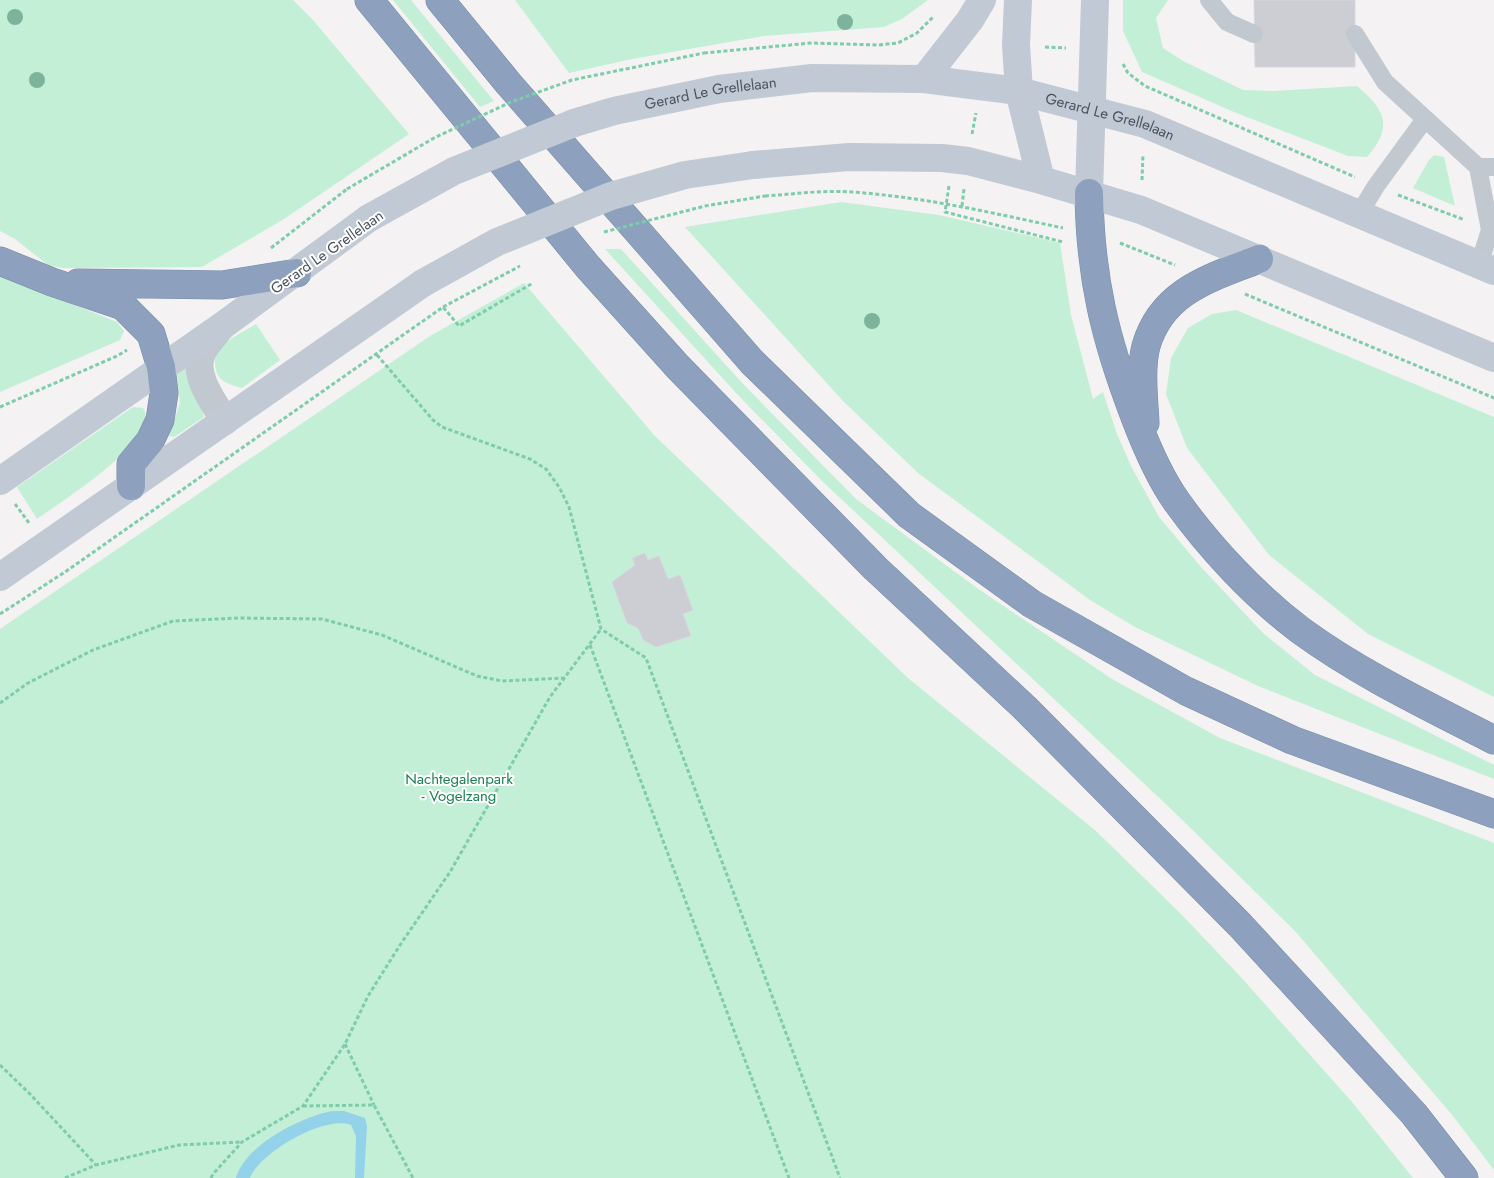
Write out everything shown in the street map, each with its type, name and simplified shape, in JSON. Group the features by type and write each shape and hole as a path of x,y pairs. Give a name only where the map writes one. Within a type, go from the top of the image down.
{"highway":[{"path":"440,0 508,83 752,362 909,515 1032,604 1186,691 1292,740 1494,814"},
{"path":"366,2 588,267 678,366 875,568 1024,708 1240,925 1414,1114 1464,1178"},
{"path":"1089,193 1091,250 1098,303 1114,359 1146,444 1176,501 1219,552 1256,591 1299,629 1341,658 1383,682 1494,740"},
{"path":"1146,444 1146,348 1156,320 1170,302 1189,289 1207,279 1258,259"},
{"path":"0,261 52,282 123,306 151,334 161,366 164,393 160,420 150,441 131,464 131,486"},
{"path":"52,282 222,285 297,273"}],"street":[{"path":"924,79 970,20 982,0"},
{"path":"1018,0 1016,44 1019,91 1042,180"},
{"path":"1089,193 1095,0"},
{"name":"Gerard Le Grellelaan","path":"0,481 161,366 297,273 369,218 454,171 531,139 614,111 719,89 812,78 924,79 1019,91 1145,124 1486,268"},
{"path":"3,570 225,422 423,283 497,242 611,196 686,176 753,164 849,157 1042,180 1141,210 1494,358"},
{"path":"222,326 202,353 200,369 203,382 225,422"}],"lane":[{"path":"1209,0 1227,22 1254,34"},
{"path":"1355,34 1385,82 1425,119 1486,167 1490,230 1486,268"},
{"path":"1359,214 1376,186 1425,119"}],"path":[{"path":"348,189 434,138 511,102 572,80 704,53 811,43 878,45 898,43 917,34 937,14"},
{"path":"1141,210 1145,86 1376,186 1490,230"},
{"path":"972,138 976,109"},
{"path":"960,169 944,212 1091,250"},
{"path":"597,234 644,220 705,206 765,196 809,192 851,192 962,206 960,169"},
{"path":"0,614 65,572 443,307 524,263"},
{"path":"443,307 458,326 533,282"},
{"path":"377,355 433,420 442,427 530,459 546,469 559,487 569,507 602,629 646,658 840,1178"},
{"path":"0,703 28,683 92,650 119,640 173,622 239,618 322,619 382,635 477,676 502,681 565,678"},
{"path":"211,1178 242,1142 303,1106 345,1044 368,996 400,945 450,872 550,697 602,629"},
{"path":"590,645 789,1178"},
{"path":"345,1044 412,1178"},
{"path":"0,1065 30,1094 96,1165"},
{"path":"303,1106 374,1105"},
{"path":"65,1178 96,1165 179,1145 242,1142"}],"green space":[{"path":"0,0 293,0 313,20 409,134 284,219 202,267 62,268 48,265 15,239 0,231"},
{"path":"393,0 411,0 494,101 480,107"},
{"path":"515,0 928,0 902,19 884,27 764,36 632,59 569,73"},
{"path":"1123,0 1168,0 1156,18 1163,48 1185,62 1243,90 1273,91 1357,86 1380,111 1383,119 1381,136 1367,157 1348,156 1234,112 1142,72 1123,31"},
{"path":"1434,155 1444,157 1455,206 1413,188 1429,160"},
{"path":"841,202 939,215 1060,243 1071,315 1093,399 1103,392 1117,434 1131,466 1159,517 1201,567 1264,634 1315,675 1494,765 1494,779 1258,686 1135,627 1090,600 918,473 843,401 685,227"},
{"path":"605,249 621,249 744,385 856,499 977,588 1112,679 1220,738 1494,843 1494,1170 1453,1116 1295,931 1170,808 822,481 737,394"},
{"path":"0,275 117,322 124,331 120,340 0,392"},
{"name":"Nachtegalenpark - Vogelzang","path":"524,283 655,436 908,678 1096,831 1181,914 1239,975 1352,1102 1413,1178 0,1178 0,629 430,336"},
{"path":"1236,310 1494,417 1494,697 1368,634 1269,555 1187,448 1166,394 1171,358 1188,328 1212,314"},
{"path":"256,324 280,360 242,388 227,383 220,378 216,371 215,359 217,351 227,341"},
{"path":"188,366 204,417 174,437 169,436 180,403 177,375"},
{"path":"133,407 143,408 145,421 138,436 124,453 85,485 37,519 17,487"}],"water":[{"path":"332,1111 344,1111 365,1118 367,1126 364,1178 355,1178 356,1136 351,1125 340,1123 326,1125 294,1138 266,1157 250,1178 236,1178 241,1166 250,1154 276,1134 305,1119"}],"building":[{"path":"1254,0 1355,0 1355,67 1255,67"},
{"path":"645,553 648,560 659,556 668,579 680,575 693,610 683,614 691,636 656,647 643,640 638,628 627,623 612,582 635,565 632,558"}]}
